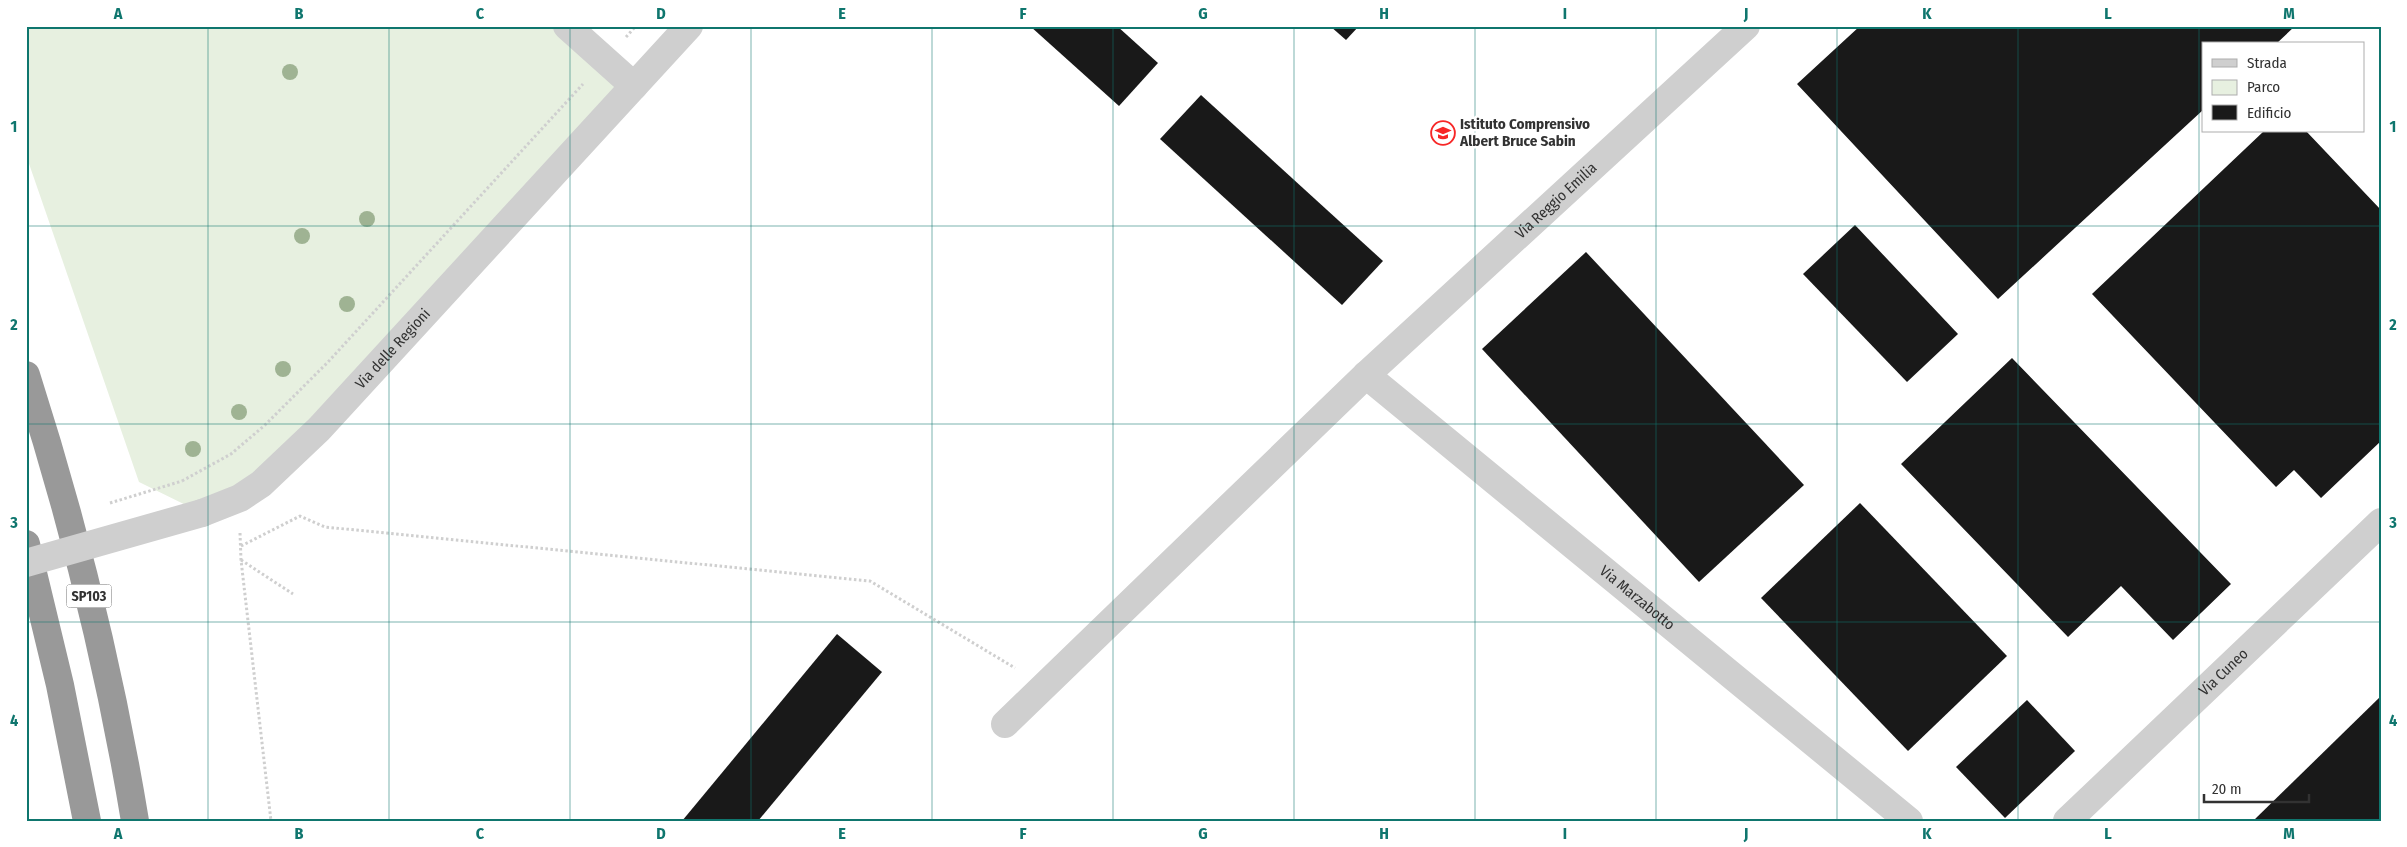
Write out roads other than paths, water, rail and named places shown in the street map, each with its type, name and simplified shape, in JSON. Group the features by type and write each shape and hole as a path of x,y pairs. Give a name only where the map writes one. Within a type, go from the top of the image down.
{"highway":[{"name":"SP103","path":"26,375 83,571 109,683 135,821"},
{"path":"26,544 60,685 87,821"}],"street":[{"name":"Via delle Regioni","path":"26,563 202,513 240,498 271,476 356,389 689,26"},
{"name":"Via Reggio Emilia","path":"1004,724 1366,375 1746,26"},
{"path":"582,31 606,59 634,86"},
{"name":"Via Marzabotto","path":"1366,375 1909,821"},
{"name":"Via Cuneo","path":"2067,821 2381,522"}],"place":[{"name":"Istituto Comprensivo Albert Bruce Sabin","path":"1443,133"}]}
